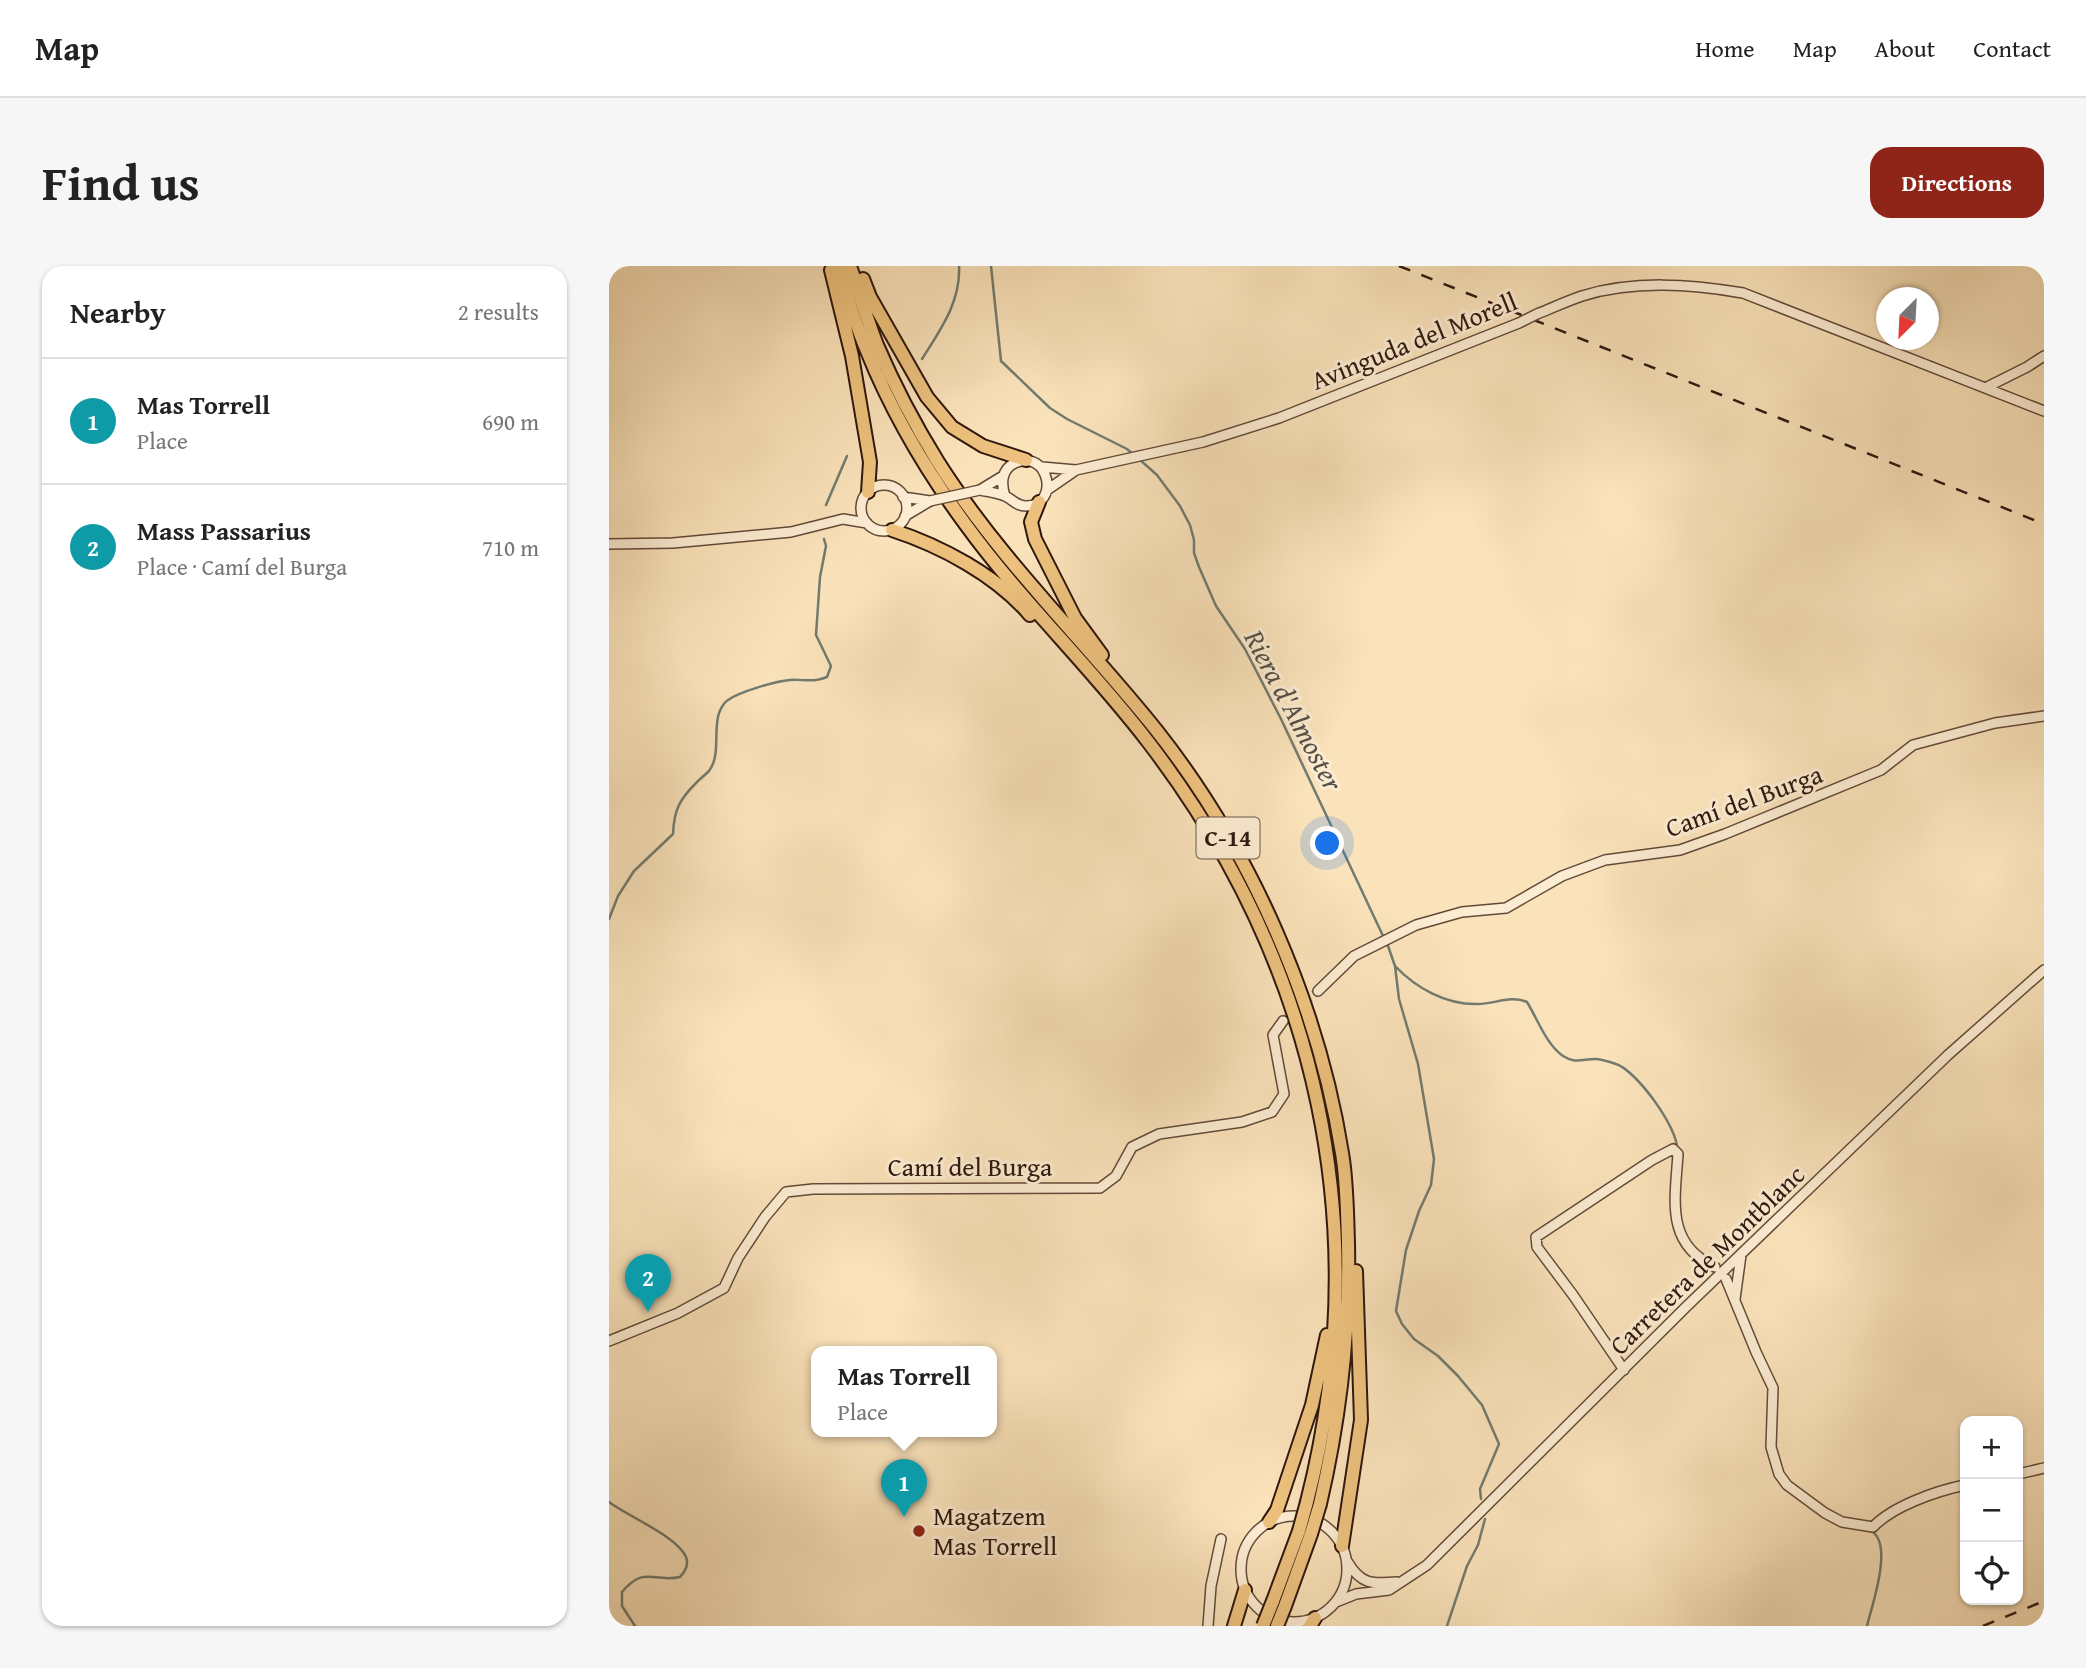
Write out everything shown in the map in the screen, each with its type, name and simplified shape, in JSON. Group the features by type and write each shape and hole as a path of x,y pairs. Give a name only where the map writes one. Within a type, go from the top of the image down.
{"highway":[{"path":"830,266 852,356 870,462 865,497"},
{"name":"C-14","path":"838,266 866,351 897,415 929,471 967,527 1201,804 1269,945 1293,1011 1314,1084 1326,1146 1334,1220 1337,1294 1330,1386 1313,1503"},
{"name":"C-14","path":"851,266 877,344 907,407 939,463 1051,609 1157,732 1201,804 1247,869 1281,940 1305,1006 1326,1079 1342,1154 1347,1217 1347,1321 1343,1376 1332,1451 1279,1604 1277,1626"},
{"path":"858,266 870,297 927,397 952,427 983,446 1027,460"},
{"path":"1039,502 1031,522 1035,539 1075,618 1162,728 1201,804"},
{"path":"892,530 916,538 979,571 1023,606 1201,804"},
{"path":"1269,1522 1277,1510 1312,1405 1326,1346 1330,1295 1326,1146"},
{"path":"1342,1154 1354,1215 1361,1352 1361,1420 1342,1545"},
{"path":"1234,1626 1245,1590"},
{"name":"C-14","path":"1263,1626 1279,1604"}],"street":[{"name":"Avinguda del Morell","path":"1042,467 1076,470 1203,442 1279,418 1583,296 1608,290 1654,285 1707,287 1743,293 2044,411"},
{"path":"1985,388 2027,368 2044,355"},
{"path":"905,516 930,501 981,490 1003,476 1012,464 1027,460 1042,467 1048,478 1047,490 1039,502 1029,506 1017,505 1005,496 981,490"},
{"name":"Avinguda del Morell","path":"1047,490 1076,470"},
{"path":"1003,476 1005,496"},
{"path":"609,544 673,543 791,532 842,519 867,523 878,530 892,530 898,527 907,509 903,497 893,488 880,486 842,519"},
{"path":"865,497 862,513 867,523"},
{"path":"903,497 930,501"},
{"name":"Camí del Burga","path":"1318,991 1354,956 1416,925 1462,912 1506,908 1562,876 1605,860 1680,850 1703,842 1881,770 1913,745 1994,723 2044,716"},
{"name":"Carretera de Montblanc","path":"1336,1602 1356,1594 1389,1590 1441,1552 1948,1055 2044,970"},
{"name":"Camí del Burga","path":"609,1341 678,1313 724,1288 751,1237 786,1192 813,1189 1100,1188 1117,1176 1132,1147 1159,1134 1242,1122 1272,1112 1284,1094 1273,1035 1283,1021"},
{"path":"1624,1370 1537,1247 1537,1237 1652,1160 1673,1149 1678,1154 1675,1201 1679,1231 1693,1254 1715,1267"},
{"path":"1734,1300 1741,1255"},
{"path":"1726,1279 1773,1388 1771,1447 1779,1474 1787,1485 1842,1522 1873,1527 1899,1508 1960,1487"},
{"path":"2023,1473 2044,1468"},
{"path":"1347,1560 1346,1582 1336,1602 1312,1622 1280,1620 1259,1609 1245,1590 1241,1575 1243,1553 1252,1536 1269,1522 1293,1516 1316,1521 1327,1527 1342,1545 1356,1575 1371,1583 1402,1582"},
{"path":"1208,1626 1211,1586 1221,1539"}],"waterway":[{"path":"922,359 953,304 959,266"},
{"name":"Riera d'Almoster","path":"991,266 1001,361 1050,408 1133,454"},
{"path":"826,505 847,456"},
{"name":"Riera d'Almoster","path":"1139,459 1157,475 1180,506 1190,525 1194,553 1216,606 1245,649 1281,719 1384,938"},
{"path":"609,919 618,896 634,871 673,834 676,812 682,800 713,765 717,720 725,703 740,694 776,682 827,677 831,666 816,635 820,577 826,546 824,539"},
{"name":"Riera d'Almoster","path":"1387,943 1395,966 1399,999 1418,1064 1434,1159 1431,1185 1406,1250 1396,1311 1414,1339 1438,1356 1482,1405 1499,1444 1480,1489 1481,1499"},
{"path":"1395,966 1422,988 1454,1002 1484,1004 1515,999 1527,1002 1547,1038 1563,1056 1575,1060 1595,1059 1616,1064 1634,1077 1664,1115 1676,1141 1677,1150"},
{"path":"609,1502 673,1542 687,1560 686,1568 680,1577 643,1577 622,1592 622,1606 635,1626"},
{"name":"Riera d'Almoster","path":"1447,1626 1467,1566 1478,1545 1485,1519"},
{"path":"1867,1626 1877,1590 1881,1561 1878,1538 1871,1531"}],"tunnel":[{"path":"1283,1021 1318,991"}],"railway":[{"path":"1399,266 2044,524"},
{"path":"1983,1626 2044,1601"}],"place":[{"name":"Mass Passarius","path":"648,1312"},
{"name":"Mas Torrell","path":"904,1517"},
{"name":"Magatzem Mas Torrell","path":"919,1531"}]}
